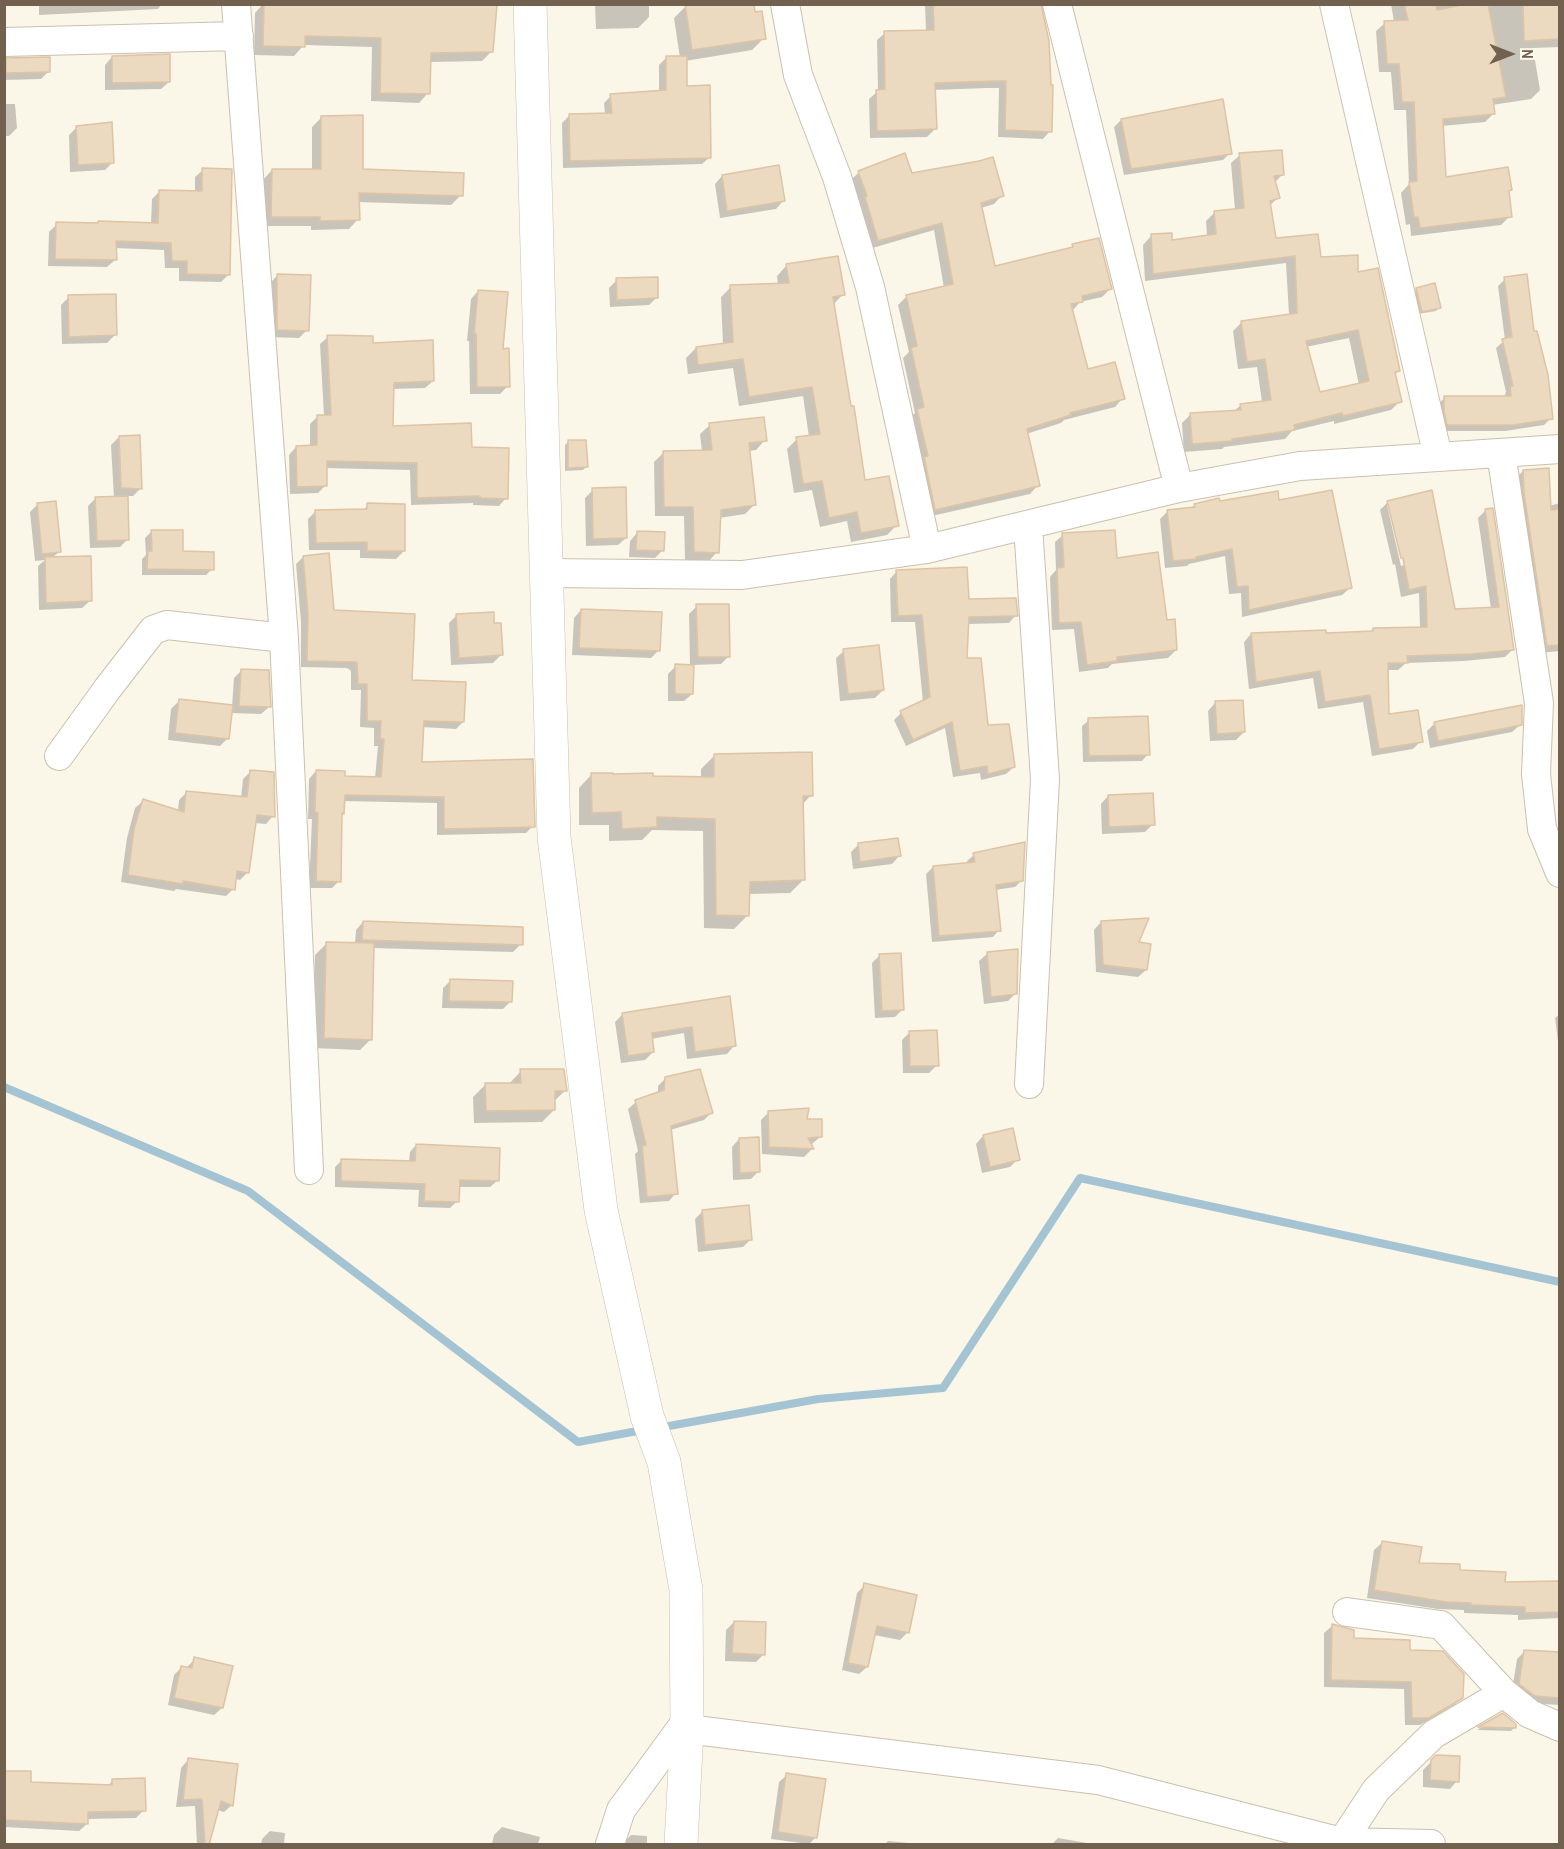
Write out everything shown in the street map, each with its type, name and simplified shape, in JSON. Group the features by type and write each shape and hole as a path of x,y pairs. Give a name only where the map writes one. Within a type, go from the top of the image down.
{"street":[{"path":"236,4 284,638 309,1170"},
{"path":"530,4 556,849 601,1210 647,1416 664,1462 686,1590 687,1725 681,1845"},
{"path":"785,4 798,75 837,177 870,287 927,549"},
{"path":"1057,4 1179,488"},
{"path":"1334,4 1438,457"},
{"path":"4,42 239,36"},
{"path":"547,573 742,575 927,549 1179,488 1300,466 1560,449"},
{"path":"1501,453 1539,703 1536,774 1542,829 1560,873"},
{"path":"1028,526 1045,779 1029,1084"},
{"path":"59,756 153,630 167,625 284,638"},
{"path":"1347,1612 1441,1625 1504,1694 1530,1714 1560,1727"},
{"path":"1342,1842 1376,1790 1434,1734 1504,1694"},
{"path":"687,1725 1098,1780 1342,1842 1431,1845"},
{"path":"610,1845 621,1810 687,1725"}],"building":[{"path":"264,4 497,5 493,52 431,53 430,94 380,93 381,38 305,36 305,47 263,46"},
{"path":"685,4 754,4 755,12 762,11 766,39 692,50"},
{"path":"933,4 1041,4 1049,41 1051,85 1053,85 1052,132 1005,130 1006,81 935,83 937,129 877,131 876,90 885,89 884,31 934,30"},
{"path":"1404,4 1436,4 1437,10 1466,4 1488,4 1506,97 1493,99 1495,114 1443,119 1446,177 1508,167 1512,190 1509,191 1512,217 1420,228 1418,217 1414,217 1409,182 1417,181 1414,102 1402,102 1399,64 1387,64 1384,21 1408,20"},
{"path":"1523,4 1560,4 1560,39 1524,41"},
{"path":"170,54 170,82 112,83 112,56"},
{"path":"666,56 687,56 687,86 710,85 711,158 570,161 569,114 612,113 610,94 666,90"},
{"path":"50,57 50,72 6,73 6,58"},
{"path":"1223,99 1232,154 1131,169 1121,119"},
{"path":"363,115 363,169 464,173 463,196 359,193 360,220 320,221 320,217 271,217 272,169 321,169 321,116"},
{"path":"112,122 114,163 78,165 76,126"},
{"path":"1282,150 1284,175 1274,176 1280,198 1270,201 1276,238 1318,234 1321,257 1358,255 1358,272 1378,268 1400,371 1395,372 1402,402 1294,425 1295,430 1232,439 1232,441 1192,444 1190,413 1241,410 1240,404 1271,400 1265,359 1247,362 1241,321 1297,313 1295,256 1153,274 1151,234 1172,233 1172,240 1216,234 1214,211 1244,208 1239,153","holes":["1358,330 1369,381 1320,392 1306,341"]},
{"path":"905,153 912,173 993,157 1004,196 981,203 995,266 1073,247 1072,244 1099,238 1112,289 1082,296 1083,302 1071,304 1088,369 1115,362 1125,399 1070,413 1071,415 1027,429 1040,486 935,510 924,457 928,456 917,409 924,407 911,348 917,346 906,295 953,284 942,223 878,241 858,171"},
{"path":"779,165 785,201 727,211 722,175"},
{"path":"202,168 232,169 230,275 187,274 187,261 172,261 171,243 116,241 117,260 55,259 56,222 158,223 159,190 202,191"},
{"path":"838,256 845,295 833,297 851,406 854,406 865,480 889,476 899,526 861,533 857,512 829,518 822,481 803,484 796,437 820,434 812,387 749,397 743,359 698,365 696,347 733,342 730,285 789,283 786,264"},
{"path":"277,274 311,275 309,331 277,330"},
{"path":"1527,274 1534,331 1537,331 1548,375 1553,419 1513,425 1447,425 1444,396 1511,396 1510,386 1513,386 1502,339 1512,337 1504,277"},
{"path":"658,277 658,298 617,300 616,278"},
{"path":"1435,283 1441,308 1422,312 1416,288"},
{"path":"478,290 508,292 503,349 509,348 510,387 477,387 476,334 474,333"},
{"path":"116,294 117,335 69,337 68,295"},
{"path":"327,335 373,336 373,343 433,340 434,381 394,383 393,426 471,423 472,447 509,448 508,499 480,498 480,496 417,498 417,463 327,461 327,486 297,487 296,446 317,445 317,415 331,415"},
{"path":"764,417 767,441 749,443 756,505 721,510 719,553 694,552 693,507 664,507 663,451 712,450 709,423"},
{"path":"140,435 142,489 121,488 119,436"},
{"path":"568,440 586,440 588,467 568,468"},
{"path":"1549,468 1551,510 1560,509 1560,645 1547,646 1524,493 1523,470"},
{"path":"626,487 627,538 593,539 592,488"},
{"path":"1332,490 1352,588 1249,610 1248,586 1237,587 1232,549 1196,557 1196,559 1173,561 1167,510 1195,507 1194,504 1219,498 1220,501 1278,491 1279,500"},
{"path":"1432,490 1455,609 1499,607 1485,509 1493,508 1514,650 1407,656 1408,663 1388,663 1389,714 1418,710 1423,742 1379,749 1370,695 1325,702 1320,671 1256,682 1251,633 1326,630 1326,633 1373,631 1373,628 1427,627 1426,586 1409,590 1403,558 1401,558 1387,501"},
{"path":"128,496 129,540 97,541 95,497"},
{"path":"56,501 61,552 42,554 37,503"},
{"path":"367,503 405,504 405,551 367,551 367,542 316,543 315,510 367,509"},
{"path":"151,530 183,530 183,551 214,552 214,570 147,569 148,551 152,551"},
{"path":"1115,530 1117,558 1158,552 1167,620 1175,619 1177,650 1117,657 1117,661 1087,665 1081,622 1059,623 1057,568 1064,567 1062,533"},
{"path":"637,531 665,532 664,551 636,550"},
{"path":"329,553 334,610 415,614 412,680 466,682 464,722 424,721 422,762 533,759 535,827 444,829 444,797 345,795 344,814 342,813 341,882 316,881 318,813 315,812 316,770 345,771 345,776 381,777 384,739 380,739 381,721 367,721 367,684 358,684 357,663 307,661 308,614 303,556"},
{"path":"91,556 92,601 46,603 45,557"},
{"path":"967,567 969,599 1016,598 1018,616 969,617 967,658 981,658 988,725 1009,724 1015,767 988,774 987,766 960,771 952,722 913,740 900,711 930,697 922,615 898,616 896,570"},
{"path":"696,604 729,604 730,657 698,657"},
{"path":"581,609 662,612 660,651 579,648"},
{"path":"494,612 494,623 501,623 503,655 459,658 456,614"},
{"path":"879,645 884,690 848,694 843,649"},
{"path":"675,664 694,665 693,694 675,694"},
{"path":"241,669 269,670 271,707 239,706"},
{"path":"179,699 233,705 229,739 175,733"},
{"path":"1243,700 1245,732 1217,734 1215,701"},
{"path":"1522,705 1522,725 1438,741 1434,722"},
{"path":"1148,716 1150,755 1089,756 1088,718"},
{"path":"812,752 813,796 803,796 805,880 750,882 749,916 716,915 715,819 657,817 657,827 622,829 621,812 592,813 591,773 653,773 653,776 714,777 714,754"},
{"path":"250,770 274,772 275,817 257,815 249,873 237,871 235,890 128,875 134,829 143,799 184,812 186,791 247,797"},
{"path":"1153,793 1155,825 1109,827 1108,795"},
{"path":"898,838 901,856 860,862 858,843"},
{"path":"1025,842 1023,881 996,885 1001,931 939,936 933,866 975,862 973,853"},
{"path":"1149,918 1139,942 1151,944 1147,970 1103,965 1101,921"},
{"path":"363,921 523,927 523,945 362,940"},
{"path":"326,942 374,943 372,1040 324,1038"},
{"path":"1018,949 1017,994 991,997 987,952"},
{"path":"901,953 904,1010 882,1011 879,954"},
{"path":"450,979 513,981 512,1002 449,1001"},
{"path":"730,996 736,1046 695,1052 692,1027 652,1033 654,1052 628,1056 622,1013"},
{"path":"937,1030 939,1066 910,1066 909,1031"},
{"path":"520,1069 564,1069 567,1091 555,1091 555,1110 486,1111 485,1083 521,1083"},
{"path":"700,1069 713,1113 671,1126 678,1194 647,1197 642,1146 646,1145 635,1100 664,1090 665,1077"},
{"path":"809,1108 807,1119 822,1119 822,1137 808,1138 814,1149 769,1147 768,1111"},
{"path":"1013,1128 1020,1160 990,1167 983,1135"},
{"path":"759,1137 760,1172 740,1173 739,1138"},
{"path":"416,1144 500,1148 499,1181 460,1180 459,1202 424,1201 425,1184 341,1181 341,1159 415,1161"},
{"path":"749,1205 752,1240 705,1245 702,1210"},
{"path":"1382,1541 1422,1547 1419,1563 1460,1564 1460,1570 1506,1572 1505,1582 1560,1581 1560,1612 1525,1613 1525,1607 1471,1605 1471,1603 1446,1602 1374,1590"},
{"path":"864,1583 917,1595 909,1633 877,1626 868,1667 848,1663"},
{"path":"734,1621 766,1622 765,1655 732,1653"},
{"path":"1332,1624 1354,1630 1354,1638 1410,1640 1410,1650 1443,1651 1464,1674 1463,1698 1429,1718 1412,1718 1411,1682 1331,1680"},
{"path":"1524,1650 1560,1652 1560,1698 1535,1696 1519,1684"},
{"path":"194,1657 233,1666 223,1708 174,1698 181,1666 192,1668"},
{"path":"1503,1713 1516,1724 1516,1728 1478,1727"},
{"path":"1436,1755 1460,1756 1459,1782 1430,1780 1431,1760"},
{"path":"188,1758 238,1764 233,1806 221,1801 209,1845 205,1845 202,1799 183,1800"},
{"path":"4,1771 31,1771 31,1782 112,1785 112,1779 145,1778 146,1811 88,1812 88,1824 4,1820"},
{"path":"786,1773 826,1779 817,1838 778,1832"}],"waterway":[{"path":"4,1087 248,1191 578,1442 643,1430"},
{"path":"658,1428 818,1399 943,1388 1080,1178 1560,1282"}]}
